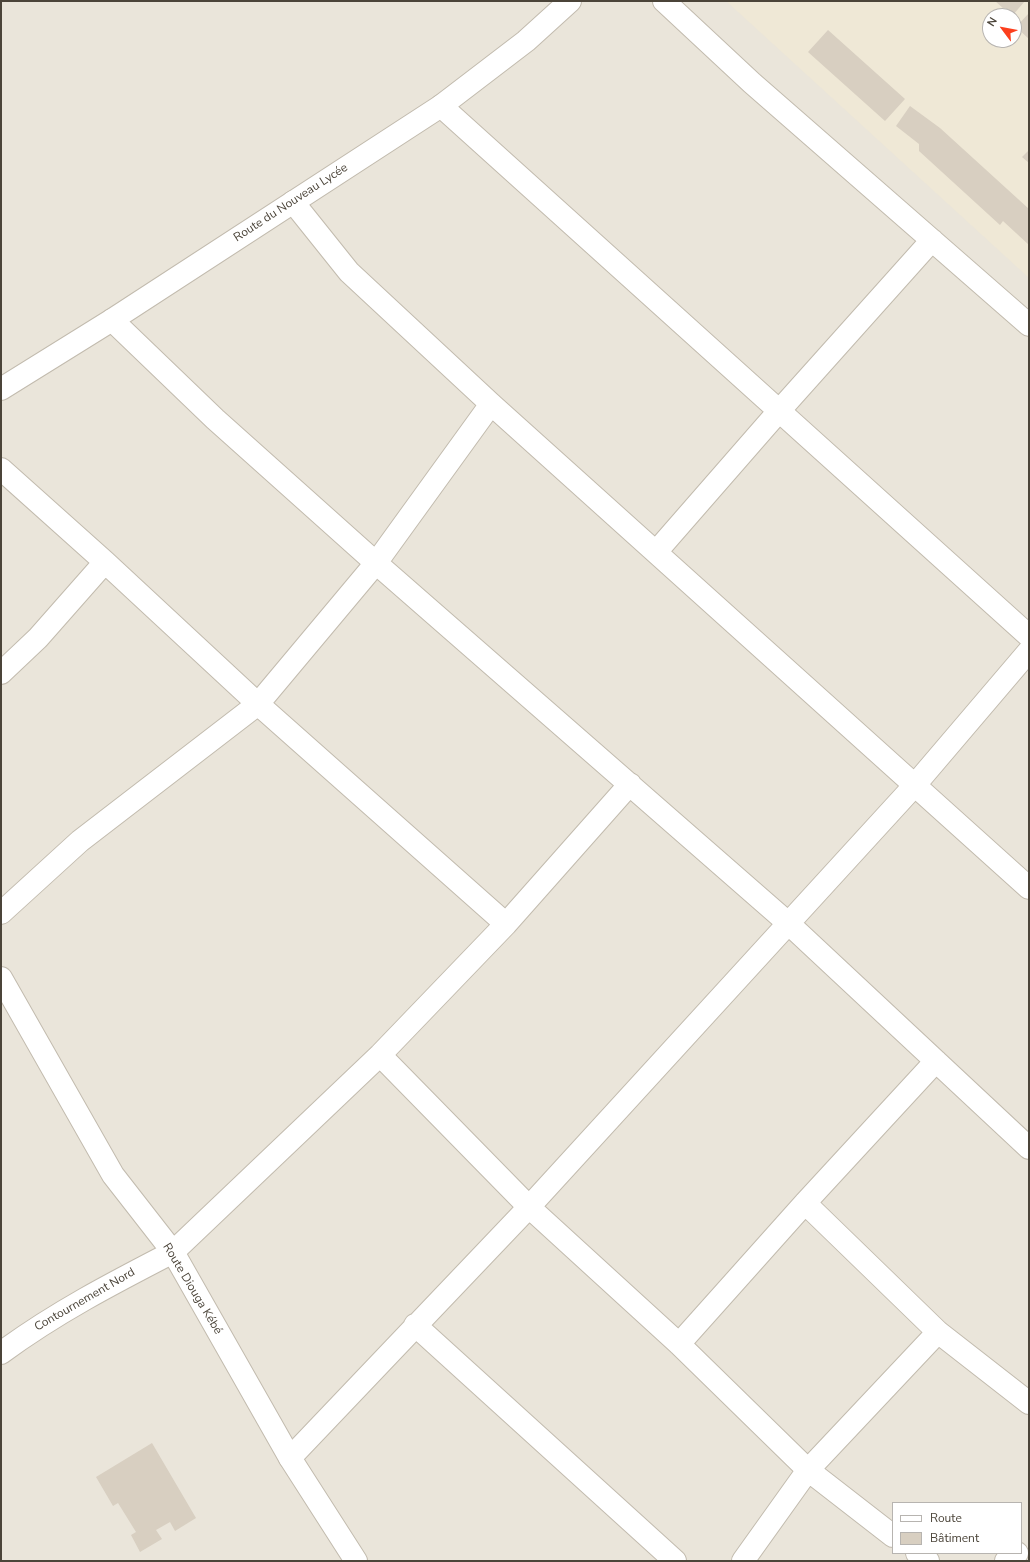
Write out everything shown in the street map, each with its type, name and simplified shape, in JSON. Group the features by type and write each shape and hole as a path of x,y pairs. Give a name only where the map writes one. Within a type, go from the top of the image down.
{"street":[{"name":"Route du Nouveau Lycée","path":"1,389 112,320 441,106 526,41 570,1"},
{"path":"664,1 752,83 1029,325"},
{"path":"441,106 1029,636"},
{"path":"293,202 349,272 491,404 1029,888"},
{"path":"656,552 779,411 932,240"},
{"path":"112,320 214,419 376,563 788,923 1029,1148"},
{"path":"1,913 80,841 258,704 376,563 491,404"},
{"path":"1,469 105,562 258,704 506,924"},
{"path":"1,673 38,638 105,562"},
{"path":"290,1458 529,1207 914,786 1029,651"},
{"name":"Contournement Nord","path":"1,1353 42,1324 70,1307 108,1285 173,1252 380,1055 506,924 630,784"},
{"name":"Route Diouga Kébé","path":"1,978 113,1175 173,1252 290,1458 356,1561"},
{"path":"380,1055 529,1207 680,1344 808,1470 892,1535"},
{"path":"680,1344 805,1203 936,1062"},
{"path":"805,1203 938,1332 1029,1403"},
{"path":"415,1325 675,1561"},
{"path":"744,1561 808,1470 938,1332"},
{"path":"918,1554 928,1561"},
{"path":"1006,1561 1015,1554"}],"shaded area":[{"path":"1,1 1029,1 1029,1561 1,1561"},
{"path":"726,1 1029,1 1029,278"}],"building":[{"path":"995,1 1025,1 1019,8 1003,8"},
{"path":"1029,13 1029,39 1022,33 1022,21"},
{"path":"828,30 905,99 885,121 808,52"},
{"path":"910,106 940,128 1029,209 1029,245 1003,221 1000,225 919,151 919,144 896,126"},
{"path":"1029,150 1029,163 1022,157"},
{"path":"152,1443 196,1518 175,1531 170,1522 156,1530 162,1539 140,1552 131,1535 136,1532 118,1503 113,1506 96,1477"}]}
